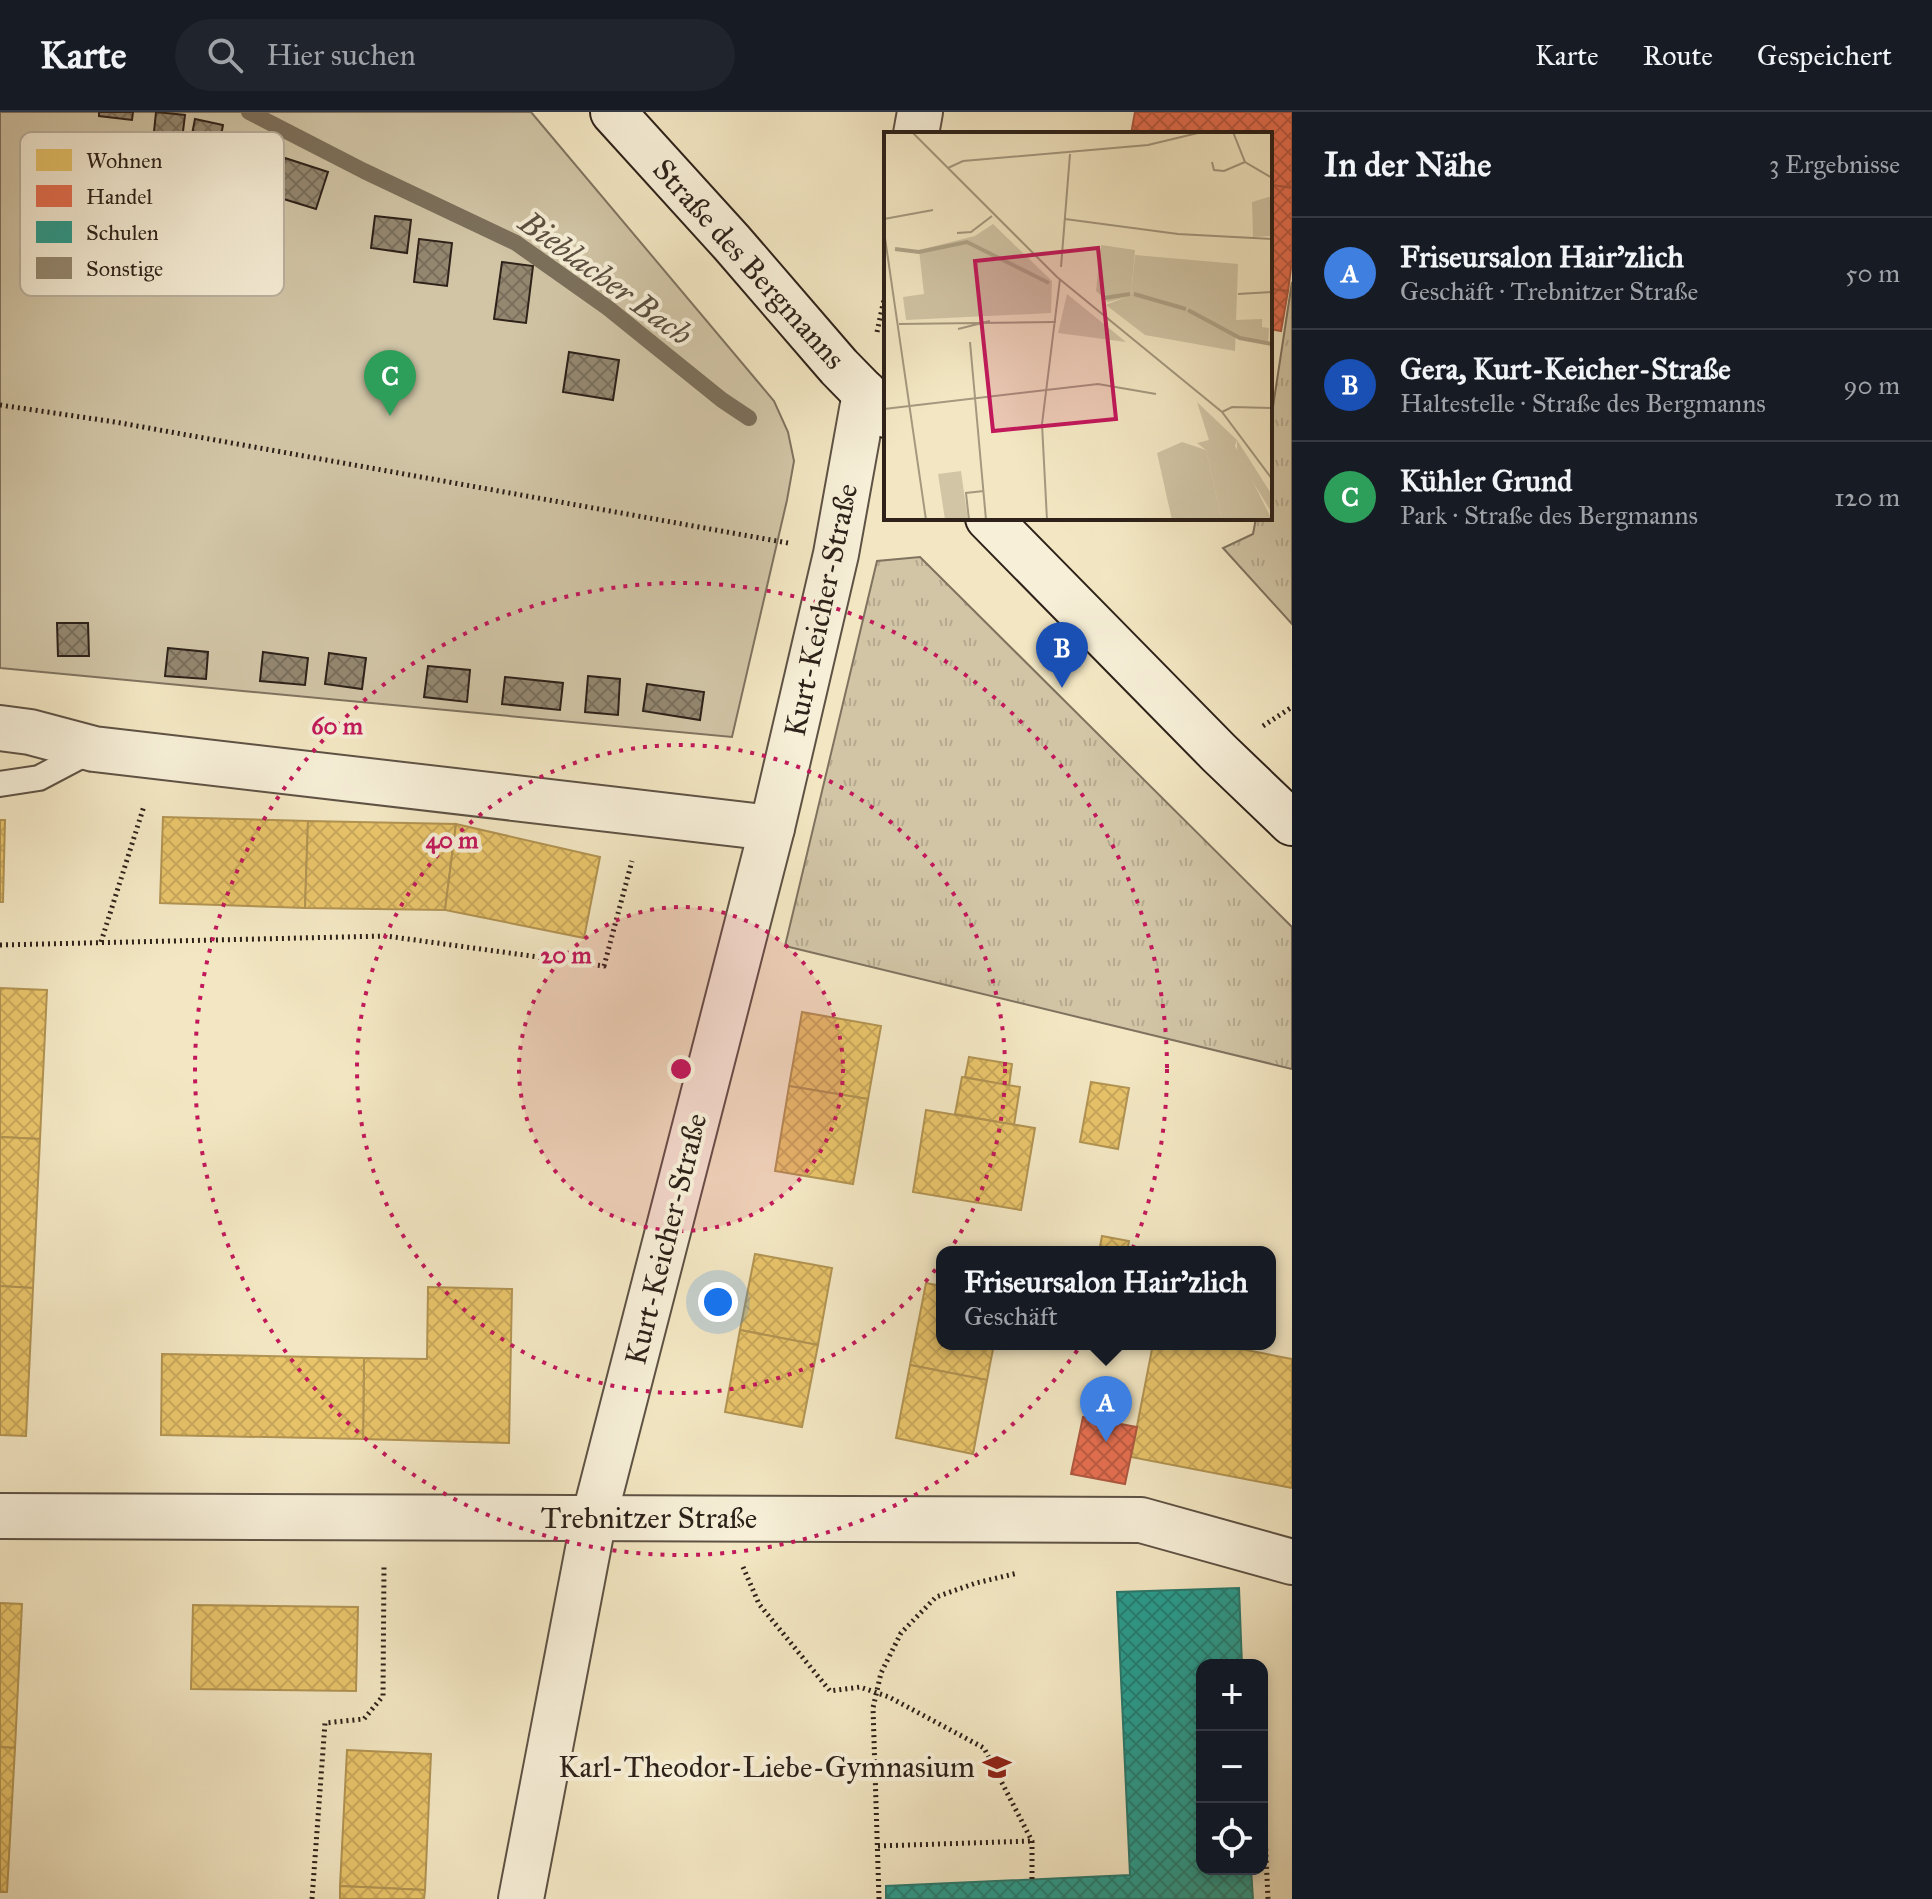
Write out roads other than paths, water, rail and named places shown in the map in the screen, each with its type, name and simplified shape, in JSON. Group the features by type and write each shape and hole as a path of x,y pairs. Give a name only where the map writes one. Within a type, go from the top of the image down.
{"street":[{"name":"Straße des Bergmanns","path":"613,112 876,404"},
{"path":"916,132 920,112"},
{"name":"Kurt-Keicher-Straße","path":"521,1899 594,1518 772,828 836,554 876,404"},
{"path":"990,520 1292,823"},
{"path":"0,728 30,732 94,749 772,828"},
{"name":"Trebnitzer Straße","path":"0,1516 1141,1520 1292,1562"}],"lane":[{"path":"0,784 39,778 94,749"}],"waterway":[{"name":"Bieblacher Bach","path":"249,112 516,243 608,308 722,400 749,418"}],"place":[{"name":"Kühler Grund","path":"390,416"},
{"name":"Gera, Kurt-Keicher-Straße","path":"1062,688"},
{"name":"Friseursalon Hair'zlich","path":"1106,1442"},
{"name":"Karl-Theodor-Liebe-Gymnasium","path":"997,1767"}]}
